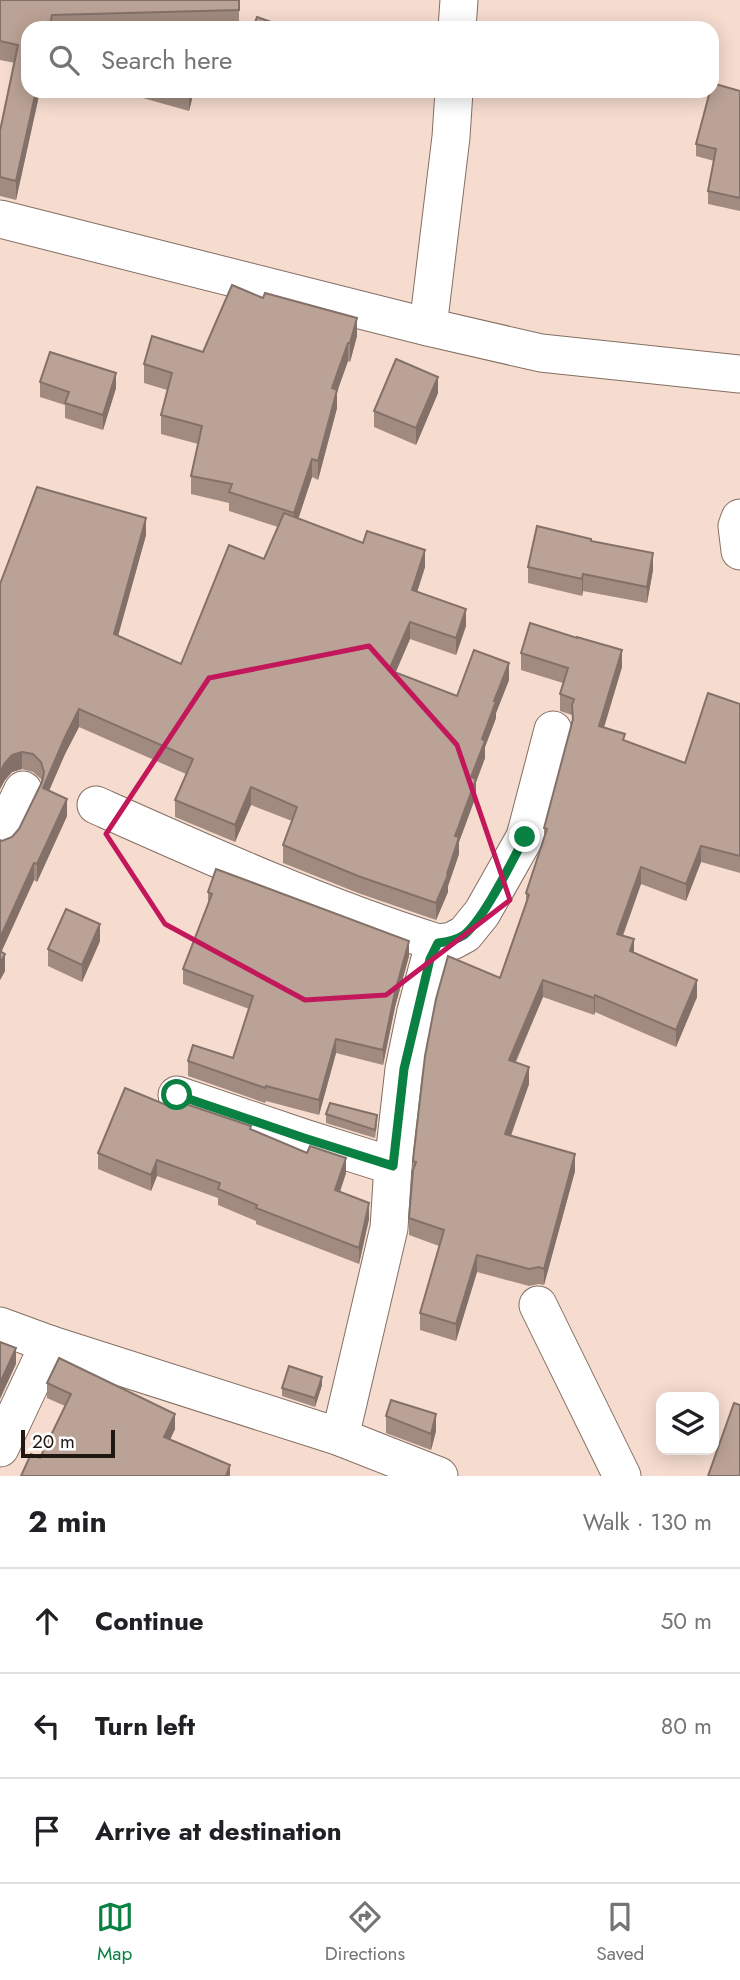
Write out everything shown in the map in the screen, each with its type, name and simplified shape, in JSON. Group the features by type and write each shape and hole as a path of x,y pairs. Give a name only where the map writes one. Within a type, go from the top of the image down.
{"street":[{"path":"458,21 459,0"},
{"path":"428,327 454,98"},
{"path":"0,219 541,353 740,374"},
{"path":"740,518 737,526 740,551"},
{"path":"96,805 345,912 438,943 452,941 465,934 482,913 525,837 553,730"},
{"path":"0,837 23,790"},
{"path":"340,1437 389,1228 404,1069 430,959 438,943"},
{"path":"177,1095 393,1166"},
{"path":"538,1305 622,1476"},
{"path":"0,1326 340,1437 381,1466 439,1476"},
{"path":"0,1448 49,1344"}],"highlighted area":[{"path":"369,646 457,745 510,900 386,995 305,1000 165,924 106,834 209,678"}],"building":[{"path":"0,0 239,0 239,10 52,15 51,21 21,21 21,98 34,98 16,181 0,177 0,131 18,45 0,41"},
{"path":"719,85 740,91 740,198 708,191 716,149 696,144 708,98 719,98"},
{"path":"232,285 263,298 265,293 357,318 332,388 337,390 318,461 312,459 294,513 229,492 232,484 191,476 202,426 161,415 172,373 144,364 152,336 203,352"},
{"path":"50,352 116,373 103,415 65,403 69,392 40,382"},
{"path":"396,359 438,377 416,428 374,411"},
{"path":"37,487 146,518 114,634 181,664 229,545 264,559 284,513 363,543 367,531 425,550 412,590 466,609 456,638 410,622 389,670 457,696 474,650 509,663 482,739 485,741 471,777 476,779 455,836 459,837 448,875 436,903 358,876 283,845 297,807 251,787 235,825 175,800 193,759 79,709 43,788 67,799 0,938 0,840 12,837 19,829 42,782 44,772 41,762 33,754 22,752 12,755 0,772 0,584"},
{"path":"537,526 591,541 653,553 647,587 583,574 582,579 528,567"},
{"path":"530,623 622,650 599,726 625,734 623,740 685,763 708,693 740,704 740,856 701,846 686,884 641,867 617,934 634,939 630,951 697,980 676,1030 595,995 594,998 543,980 509,1060 529,1067 505,1134 575,1154 544,1269 529,1269 477,1255 456,1324 420,1313 444,1230 409,1218 416,1162 413,1161 414,1151 425,1056 448,956 500,978 529,895 526,893 547,829 544,828 573,719 574,699 560,694 568,668 521,653"},
{"path":"216,869 409,941 383,1050 336,1039 319,1100 266,1086 265,1088 188,1061 193,1045 233,1058 253,996 183,969 212,894 208,892"},
{"path":"66,909 100,924 82,965 48,949"},
{"path":"125,1088 171,1107 174,1100 251,1126 250,1129 307,1153 310,1146 346,1158 335,1190 369,1203 359,1248 256,1208 257,1205 218,1189 220,1183 157,1160 151,1175 98,1153"},
{"path":"330,1103 377,1115 375,1130 326,1114"},
{"path":"0,1342 16,1348 0,1383"},
{"path":"59,1358 175,1414 164,1437 230,1465 226,1476 21,1476 31,1454 40,1458 71,1394 47,1383"},
{"path":"289,1366 322,1377 315,1398 282,1388"},
{"path":"391,1400 436,1414 431,1434 386,1416"},
{"path":"734,1403 740,1405 740,1476 708,1476 715,1455 719,1455 719,1445"}],"route":[{"path":"177,1095 393,1166 404,1069 430,959 438,943 452,941 465,934 482,913 525,837"}]}
